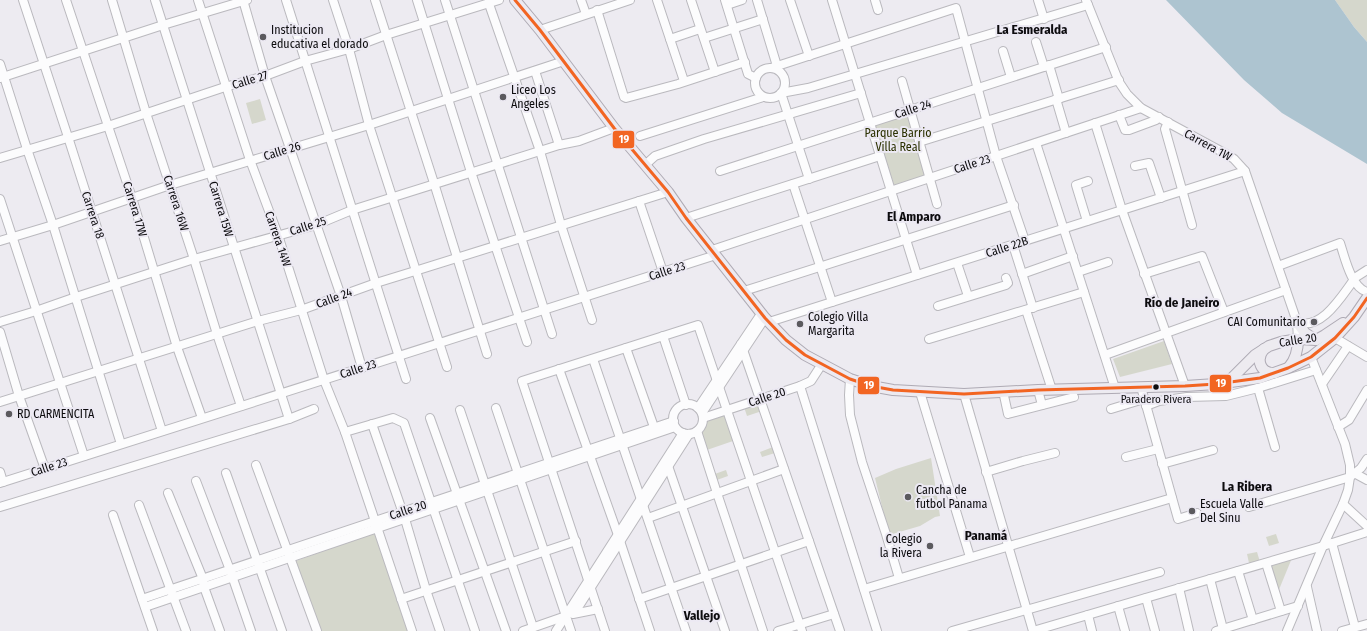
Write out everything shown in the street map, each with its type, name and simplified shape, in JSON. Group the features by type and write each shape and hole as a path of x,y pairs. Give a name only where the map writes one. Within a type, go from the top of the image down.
{"main road":[{"name":"Calle 20","path":"515,0 564,61 614,128 668,192 686,218 765,318 786,340 805,355 850,379 871,386 893,390 964,394 1038,390 1186,386 1260,378 1288,368 1310,356 1335,338 1354,317 1367,297"},
{"name":"Calle 20","path":"1228,382 1255,355 1264,349 1281,342 1298,339 1316,340 1334,329 1345,321 1367,297"},
{"path":"1281,342 1291,334 1297,322 1305,333 1316,340"},
{"path":"1288,368 1295,358 1298,339"},
{"path":"1264,349 1259,360 1262,367 1268,372 1276,373"}],"street":[{"name":"Carrera 18","path":"23,0 162,431"},
{"name":"Carrera 17W","path":"66,0 132,198 177,347 202,418"},
{"name":"Carrera 16W","path":"112,0 146,113 241,406"},
{"name":"Carrera 15W","path":"155,0 233,248 289,418"},
{"name":"Carrera 14W","path":"198,0 225,87 278,235 324,380 345,432 412,631"},
{"path":"2,77 244,0 265,76 341,296 362,368"},
{"path":"286,0 406,379"},
{"path":"333,0 368,124 447,367"},
{"path":"375,0 487,354"},
{"path":"417,0 447,99 527,342"},
{"path":"445,0 552,334"},
{"name":"Calle 27","path":"0,158 108,126 225,87 265,76 305,61 348,49 386,35 499,0"},
{"path":"581,0 586,14"},
{"path":"540,30 630,0"},
{"path":"657,0 684,81"},
{"path":"691,0 715,72"},
{"path":"742,0 726,3 748,74 756,78"},
{"path":"640,136 763,97 773,98 780,93 784,87 784,81 782,75 774,67 764,19 757,0"},
{"path":"790,0 808,56"},
{"path":"832,0 917,275"},
{"path":"875,0 878,10"},
{"path":"1038,0 1044,19"},
{"path":"780,93 808,88 855,73 1044,19 1087,3"},
{"name":"Carrera 1W","path":"1087,3 1119,80 1127,94 1141,108 1228,155 1245,171 1297,322 1298,339"},
{"path":"489,4 540,151 561,225 592,320"},
{"path":"763,97 759,94 755,84 759,72 765,69 956,8 996,156 1014,205 1025,241"},
{"path":"597,10 624,97 628,98 744,62"},
{"path":"704,38 764,19"},
{"path":"670,40 700,29"},
{"path":"1036,42 1058,99 1066,133"},
{"name":"Calle 24","path":"720,171 1106,47"},
{"path":"1003,51 1011,78"},
{"name":"Calle 26","path":"0,241 53,225 170,185 290,149 564,61"},
{"path":"0,64 2,77 53,225 121,444"},
{"path":"535,71 559,145"},
{"path":"919,142 1119,80"},
{"path":"902,81 909,110 937,204"},
{"path":"780,93 809,179"},
{"path":"645,166 655,156 704,139 860,93"},
{"name":"Calle 23","path":"2,482 663,272 805,219 1141,108"},
{"path":"1119,115 1125,130 1156,120 1159,117"},
{"path":"1168,122 1165,129 1192,225"},
{"path":"1095,123 1144,274 1186,386"},
{"name":"Calle 25","path":"0,322 36,312 76,297 194,259 316,225 352,210 434,183 579,140 614,128"},
{"path":"1036,143 1115,388"},
{"path":"686,218 880,156"},
{"path":"1135,166 1149,163 1160,198"},
{"name":"Calle 22B","path":"765,318 832,302 1245,171"},
{"path":"1087,221 1076,185 1088,180"},
{"path":"793,184 832,302"},
{"name":"Calle 24","path":"0,402 258,321 301,310 376,282 415,272 457,257 668,192"},
{"path":"0,199 84,456"},
{"path":"639,201 663,272"},
{"path":"744,291 1014,205"},
{"path":"1278,266 1340,243 1353,280 1357,287 1367,292"},
{"path":"1012,245 1022,274 1029,309 1052,390"},
{"path":"1022,274 1073,256"},
{"path":"1144,274 1202,256 1224,312"},
{"path":"1078,272 1108,262"},
{"path":"957,263 968,296"},
{"path":"1297,322 1304,325 1312,323 1328,313 1353,280 1367,270"},
{"path":"938,306 1006,285 1008,283 1006,278"},
{"path":"1105,355 1286,290"},
{"path":"929,339 1084,292"},
{"path":"701,413 742,348 765,318"},
{"path":"605,631 522,381 698,325 801,628"},
{"path":"0,332 19,396 45,469"},
{"path":"663,336 686,404"},
{"path":"1335,338 1367,357"},
{"path":"1322,384 1348,346"},
{"path":"626,348 654,427"},
{"path":"742,348 840,631"},
{"path":"1287,631 1323,546 1343,504 1353,475 1345,444 1310,356"},
{"path":"593,358 686,631"},
{"name":"Calle 20","path":"701,413 727,410 800,386 811,381 822,364"},
{"path":"559,369 650,631"},
{"path":"1112,409 1187,397 1226,396 1316,370"},
{"path":"850,379 850,415 862,462 899,578"},
{"path":"800,386 877,631"},
{"path":"1141,387 1178,519 1197,514"},
{"path":"1258,388 1275,446"},
{"path":"1038,390 1042,405"},
{"path":"1338,426 1349,420 1367,390"},
{"path":"920,392 970,557"},
{"path":"1003,392 1008,414 1074,398"},
{"path":"964,394 1033,631 1057,628 1088,615 1367,532"},
{"path":"562,631 569,617 618,538 667,463 690,433 703,423 701,413 692,405 686,404 676,410 674,415 674,424 690,433 716,493 763,631"},
{"path":"496,408 544,551 569,617 571,631"},
{"path":"0,507 314,409"},
{"path":"460,410 533,627"},
{"path":"345,432 393,418 404,423 475,631"},
{"path":"430,418 506,631"},
{"path":"372,424 440,631"},
{"name":"Calle 20","path":"621,442 654,427 674,424"},
{"name":"Calle 20","path":"144,603 674,424"},
{"path":"1126,457 1158,449"},
{"path":"1162,464 1213,450"},
{"path":"986,472 1055,453"},
{"path":"1249,507 1353,475 1361,468 1367,459"},
{"path":"667,463 724,631"},
{"path":"256,465 314,630"},
{"path":"648,518 784,469"},
{"path":"0,472 2,482"},
{"path":"226,473 282,631"},
{"path":"1353,475 1367,480"},
{"path":"196,481 251,631"},
{"path":"168,493 204,583 220,631"},
{"path":"864,589 1172,498"},
{"path":"1343,504 1367,526"},
{"path":"139,505 186,631"},
{"path":"113,515 154,631"},
{"path":"401,599 576,541"},
{"path":"639,599 809,541"},
{"path":"1332,543 1355,627"},
{"path":"1266,563 1281,611"},
{"path":"1238,571 1253,620"},
{"path":"952,631 1160,572"},
{"path":"1210,579 1219,630 1298,606"},
{"path":"1307,586 1317,631"},
{"path":"1179,588 1189,631"},
{"path":"1146,598 1155,631"},
{"path":"1118,606 1125,631"},
{"path":"522,631 598,609"},
{"path":"778,631 801,628 834,614"},
{"path":"1088,615 1092,631"},
{"path":"556,631 569,617"},
{"path":"1342,631 1367,624"}],"green space":[{"path":"1335,0 1367,0 1367,42 1354,27"},
{"path":"260,99 266,120 252,124 246,103"},
{"name":"Parque Barrio Villa Real","path":"908,113 927,175 894,185 874,124"},
{"path":"1164,341 1172,364 1120,377 1113,359"},
{"path":"758,402 762,411 747,416 744,407"},
{"path":"724,415 733,441 704,451 699,435 704,429 706,422"},
{"path":"773,447 775,453 762,457 760,452"},
{"name":"Cancha de futbol Panama","path":"931,458 940,516 935,517 920,526 889,535 875,478 896,469"},
{"path":"726,470 728,476 714,481 712,475"},
{"path":"376,532 409,631 320,631 296,561"},
{"path":"1276,534 1279,543 1269,546 1266,537"},
{"path":"1257,552 1260,562 1249,563 1247,554"},
{"path":"1292,558 1278,592 1270,565"}],"water":[{"path":"1166,0 1335,0 1354,27 1367,42 1367,164 1282,113 1244,80"}],"transit line":[{"name":"19","path":"515,0 540,30 614,128 668,192 686,218 765,318 786,340 805,355 850,379 871,386 893,390 964,394 1038,390 1185,386 1216,384 1260,378 1288,368 1311,357 1335,338 1354,317 1367,298"}],"place":[{"name":"Institucion educativa el dorado","path":"263,37"},
{"name":"Liceo Los Angeles","path":"503,97"},
{"name":"CAI Comunitario","path":"1314,322"},
{"name":"Colegio Villa Margarita","path":"800,324"},
{"name":"Paradero Rivera","path":"1156,387"},
{"name":"RD CARMENCITA","path":"9,414"},
{"name":"Cancha de futbol Panama","path":"908,497"},
{"name":"Escuela Valle Del Sinu","path":"1192,511"},
{"name":"Colegio la Rivera","path":"930,546"}],"district":[{"name":"La Esmeralda","path":"1032,29"},
{"name":"El Amparo","path":"914,216"},
{"name":"Río de Janeiro","path":"1182,302"},
{"name":"La Ribera","path":"1247,486"},
{"name":"Panamá","path":"986,535"},
{"name":"Vallejo","path":"702,615"}]}
